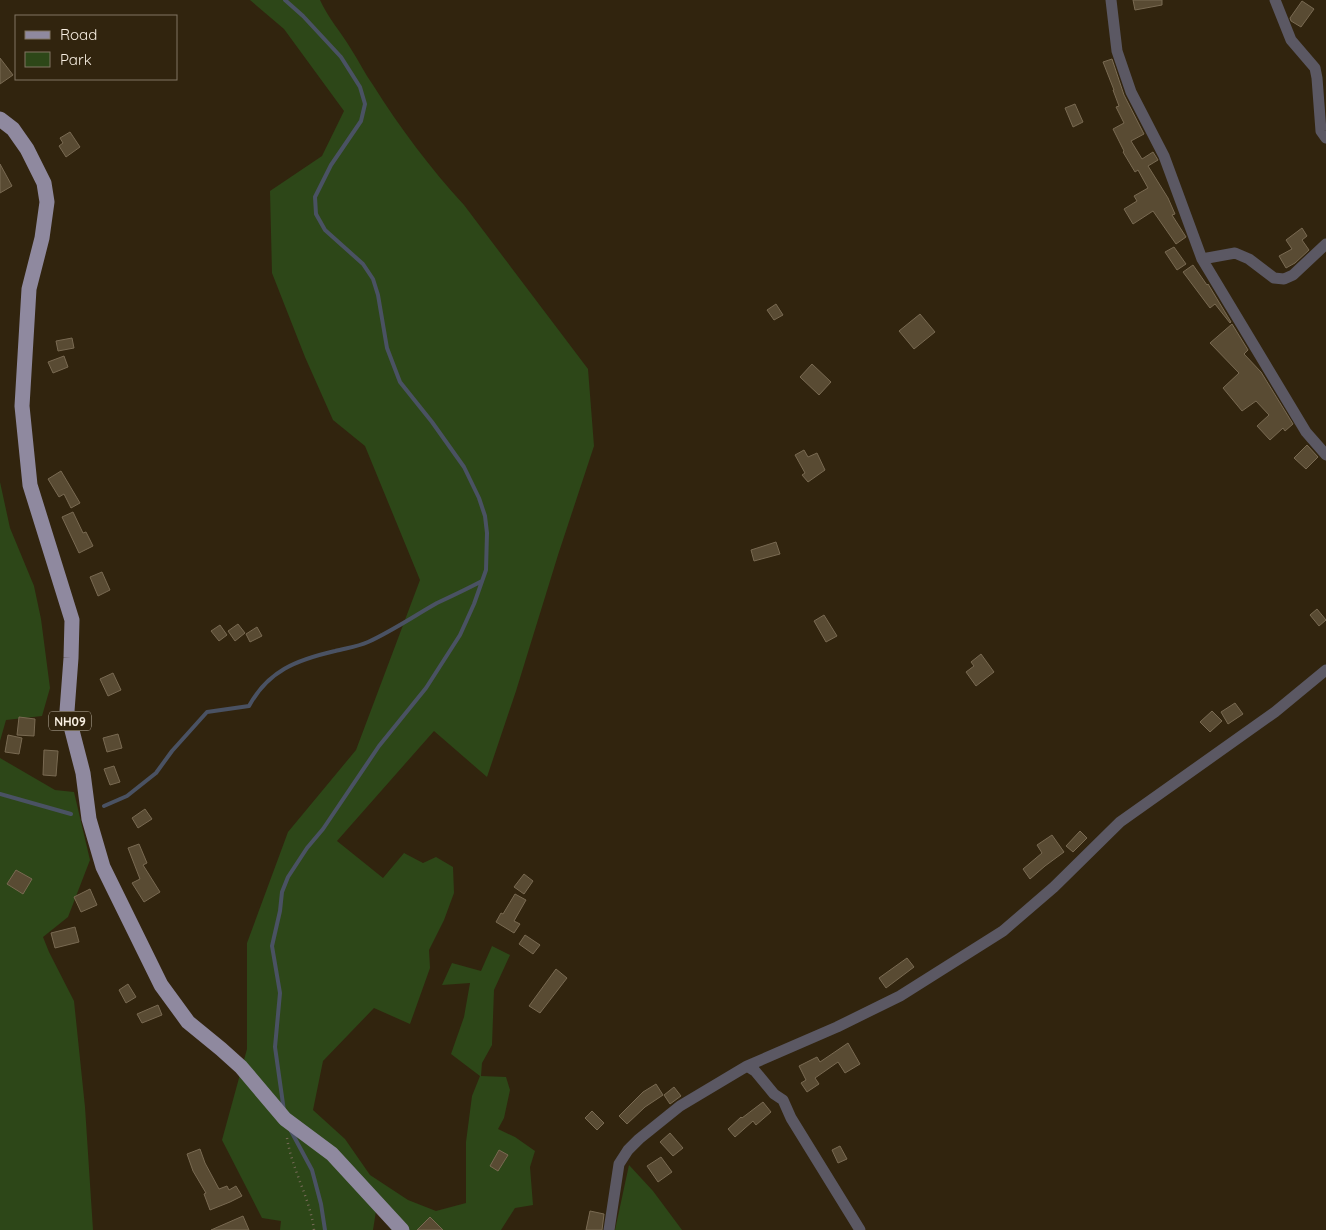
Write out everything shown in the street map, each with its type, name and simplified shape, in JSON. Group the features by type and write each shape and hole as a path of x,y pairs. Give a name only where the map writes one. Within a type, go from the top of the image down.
{"main road":[{"name":"NH09","path":"0,119 13,129 27,149 44,183 47,202 42,238 29,289 22,406 30,485 72,620 72,658 67,711 83,773 89,819 103,867 161,985 188,1022 241,1067 285,1119 332,1154 402,1230"}],"street":[{"path":"1111,0 1118,51 1131,92 1164,156 1202,259 1306,432 1326,455"},
{"path":"1275,0 1290,40 1315,68 1320,125 1321,131 1326,138"},
{"path":"1202,259 1235,253 1249,259 1274,278 1284,280 1293,275 1326,244"},
{"path":"609,1230 619,1164 628,1150 639,1139 680,1106 747,1066 837,1027 900,996 1003,931 1054,887 1120,822 1275,712 1326,670"},
{"path":"747,1066 755,1071 774,1094 783,1100 791,1118 860,1230"}],"path":[{"path":"285,1119 289,1152 312,1217 314,1230"}],"green space":[{"path":"250,0 320,0 394,117 427,162 464,205 588,369 594,446 487,777 434,731 337,841 383,878 404,853 423,863 436,857 453,867 454,893 444,920 429,950 430,968 410,1024 374,1008 323,1061 313,1110 345,1139 370,1175 408,1200 436,1211 466,1203 466,1142 472,1096 480,1076 451,1054 464,1017 470,983 442,985 452,963 481,971 492,946 510,955 494,990 492,1045 482,1063 481,1076 506,1077 510,1090 504,1118 498,1129 515,1137 535,1151 530,1167 533,1205 515,1208 501,1230 392,1230 376,1211 373,1230 280,1230 281,1221 262,1218 222,1140 247,1049 247,943 288,832 356,750 420,580 365,446 333,420 305,357 272,273 270,191 322,156 344,111 284,29"},
{"path":"0,482 10,528 34,586 41,619 50,688 42,716 6,720 0,741"},
{"path":"0,758 55,790 74,792 90,860 68,917 43,937 74,1001 85,1107 93,1230 0,1230"},
{"path":"629,1165 653,1191 682,1230 615,1230"}],"building":[{"path":"1133,0 1162,0 1162,5 1135,10"},
{"path":"1302,1 1314,9 1301,27 1291,21 1290,18"},
{"path":"0,58 13,75 0,84"},
{"path":"1112,59 1124,95 1144,134 1131,141 1142,159 1153,152 1158,160 1148,166 1168,198 1175,214 1172,215 1186,237 1176,244 1153,211 1133,224 1124,209 1137,201 1134,196 1148,188 1138,170 1135,172 1123,152 1113,129 1124,123 1116,107 1119,106 1103,62"},
{"path":"1075,104 1083,122 1073,127 1065,108"},
{"path":"70,132 80,147 66,157 59,146 63,143 60,138"},
{"path":"0,164 12,186 0,193"},
{"path":"1302,228 1307,236 1302,240 1309,250 1295,263 1286,268 1279,256 1292,249 1286,240"},
{"path":"1174,247 1186,264 1177,270 1165,252"},
{"path":"1193,265 1208,284 1230,323 1215,304 1210,308 1183,272"},
{"path":"776,304 783,315 774,320 767,310"},
{"path":"920,314 935,332 914,349 899,331"},
{"path":"1232,324 1248,350 1244,354 1261,372 1293,424 1285,431 1283,428 1270,440 1257,426 1269,415 1256,401 1242,411 1223,388 1239,373 1210,343"},
{"path":"72,338 74,348 58,351 56,341"},
{"path":"64,356 68,367 53,373 48,362"},
{"path":"812,364 831,382 819,395 800,377"},
{"path":"1307,445 1318,457 1306,469 1294,458"},
{"path":"804,450 808,457 817,453 825,470 808,482 802,475 805,473 795,455"},
{"path":"61,471 80,503 71,508 64,494 59,497 48,479"},
{"path":"73,512 83,533 86,532 93,546 79,553 62,517"},
{"path":"776,542 780,554 754,561 751,550"},
{"path":"102,572 110,590 98,596 90,577"},
{"path":"1317,609 1326,620 1319,626 1310,615"},
{"path":"824,615 837,636 826,642 814,621"},
{"path":"238,624 245,633 235,641 228,631"},
{"path":"220,625 227,635 219,641 211,631"},
{"path":"257,627 262,636 250,642 246,634"},
{"path":"981,654 994,672 976,686 966,672 974,666 971,662"},
{"path":"113,673 121,690 108,696 100,679"},
{"path":"1235,703 1243,714 1228,724 1221,712"},
{"path":"1212,711 1222,721 1210,732 1200,722"},
{"path":"19,717 35,719 34,736 17,735"},
{"path":"118,734 122,748 107,752 103,738"},
{"path":"8,735 22,738 19,754 5,752"},
{"path":"44,750 58,751 56,776 43,775"},
{"path":"114,766 120,782 110,785 104,769"},
{"path":"145,809 152,819 138,828 132,818"},
{"path":"1080,831 1087,838 1073,852 1066,846"},
{"path":"1052,835 1064,852 1030,879 1023,869 1042,853 1037,845"},
{"path":"139,844 147,863 143,865 160,892 144,902 132,883 140,879 128,848"},
{"path":"16,870 32,879 23,894 7,884"},
{"path":"524,874 533,881 524,894 514,887"},
{"path":"90,889 97,905 81,912 74,897"},
{"path":"515,894 526,900 514,921 520,924 514,933 496,922"},
{"path":"75,927 79,942 55,948 51,933"},
{"path":"525,935 540,945 533,954 519,944"},
{"path":"907,958 914,967 886,988 879,978"},
{"path":"556,969 567,978 540,1013 529,1006"},
{"path":"128,984 136,997 126,1003 119,990"},
{"path":"158,1005 162,1015 142,1023 137,1014"},
{"path":"848,1043 860,1064 845,1073 838,1062 815,1078 819,1084 807,1092 801,1083 806,1080 799,1066 817,1057 820,1062"},
{"path":"656,1084 663,1095 645,1107 627,1124 619,1116 643,1092"},
{"path":"674,1087 681,1096 670,1104 664,1095"},
{"path":"763,1102 771,1112 756,1125 753,1121 735,1137 728,1129 741,1117"},
{"path":"592,1111 604,1123 597,1130 585,1118"},
{"path":"670,1133 683,1148 673,1156 660,1142"},
{"path":"840,1146 847,1159 838,1163 832,1150"},
{"path":"200,1149 219,1189 227,1186 229,1190 236,1186 242,1196 210,1210 204,1194 206,1193 193,1171 187,1154"},
{"path":"499,1150 508,1155 498,1171 490,1166"},
{"path":"661,1157 672,1172 658,1182 647,1166"},
{"path":"590,1211 604,1214 602,1230 586,1230"},
{"path":"243,1216 249,1230 211,1230"},
{"path":"430,1217 443,1230 417,1230"}],"waterway":[{"path":"284,1111 275,1047 280,993 272,946 282,892 288,877 307,848 323,829 379,746 426,688 460,635 486,570 487,533 485,516 479,498 464,467 432,422 400,382 387,348 378,295 373,279 363,264 325,230 316,214 315,197 331,165 361,121 365,104 360,87 341,57 303,16 285,0"},
{"path":"104,806 127,796 156,773 172,751 207,712 249,706 265,684 284,669 308,658 368,642 437,603 482,581"},
{"path":"0,794 71,814"},
{"path":"291,1131 312,1170 321,1204 325,1230"}]}
